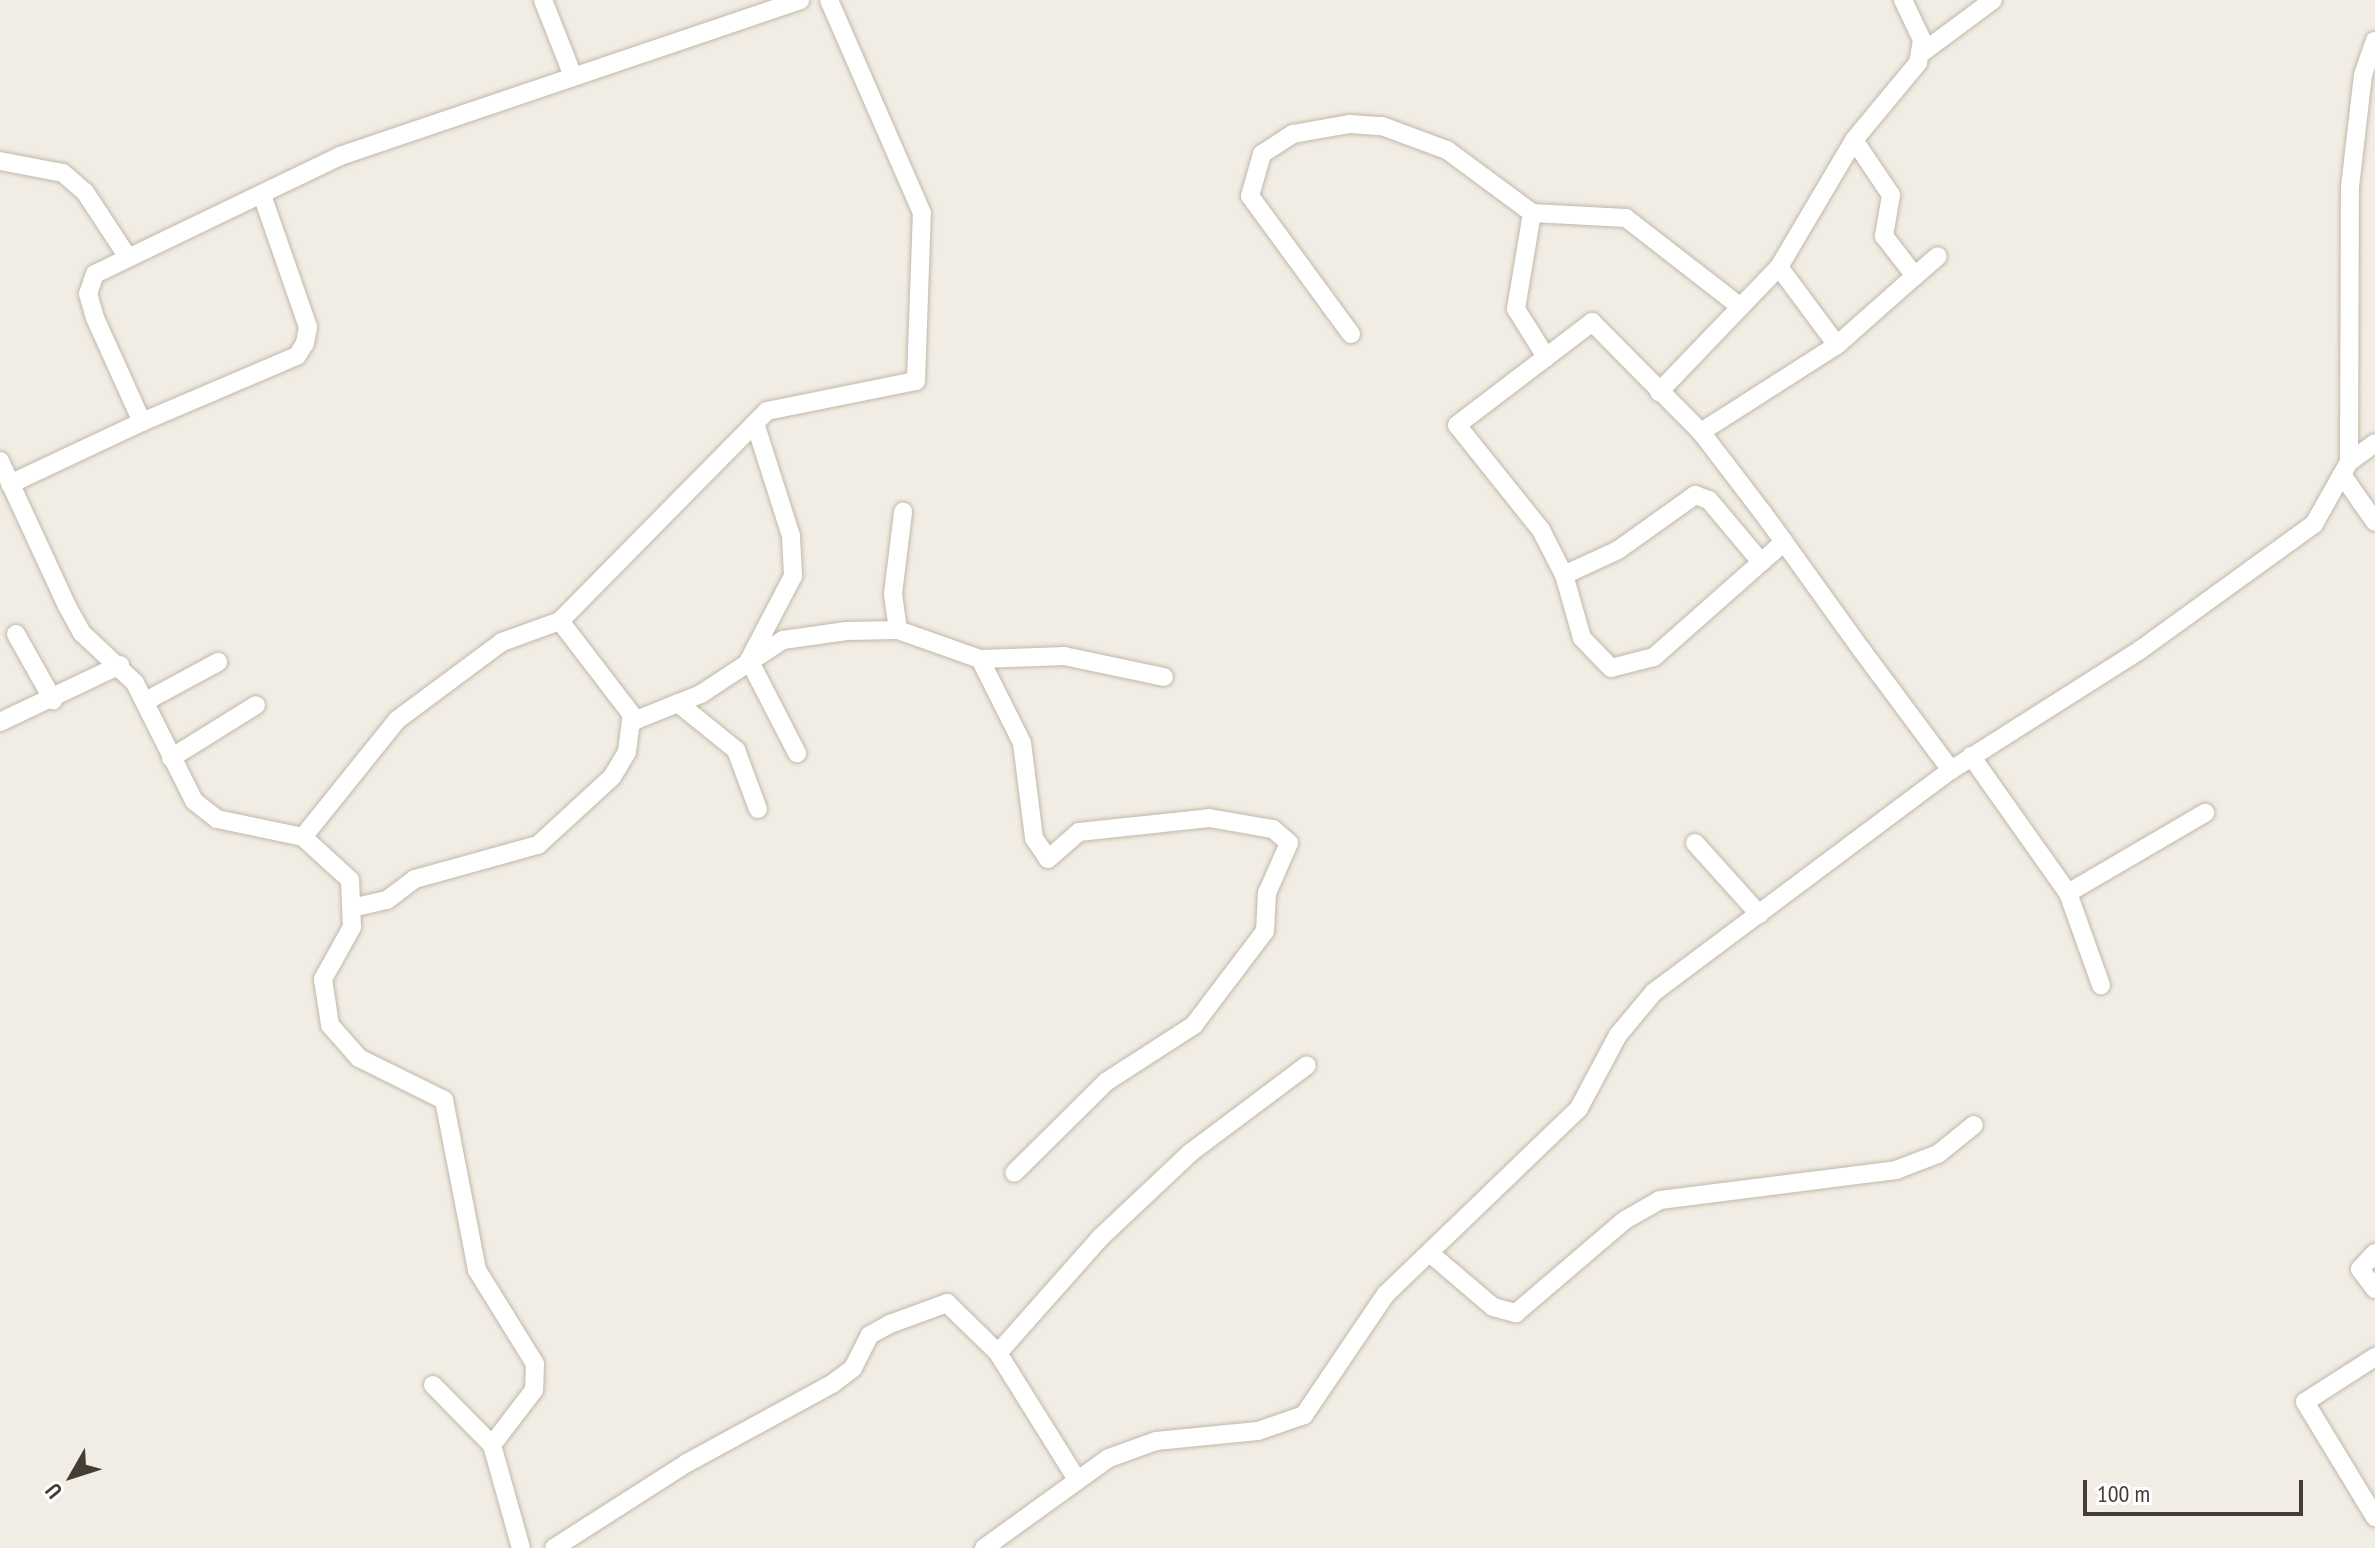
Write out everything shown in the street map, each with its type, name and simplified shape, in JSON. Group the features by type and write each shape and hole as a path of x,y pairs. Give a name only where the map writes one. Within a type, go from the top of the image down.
{"street":[{"path":"543,0 573,76"},
{"path":"142,422 88,294 95,274 127,256 263,198 340,156 800,0"},
{"path":"303,837 361,760 426,696 502,642 560,621 755,423 785,403 903,388 917,376 922,213 829,0"},
{"path":"1903,0 1923,52"},
{"path":"1659,392 1737,304 1779,267 1854,140 1923,52 1993,0"},
{"path":"2375,41 2363,75 2350,187 2347,471 2375,522"},
{"path":"1351,334 1252,200 1262,154 1279,142 1318,127 1382,126 1447,150 1532,213 1626,218 1737,304"},
{"path":"1854,140 1891,195 1884,236 1915,276"},
{"path":"0,161 63,173 85,192 127,256"},
{"path":"10,484 142,422 297,356 305,343 308,327 263,198"},
{"path":"1532,213 1516,309 1546,357"},
{"path":"1701,432 1837,345 1938,256"},
{"path":"1779,267 1837,345"},
{"path":"1784,542 1654,657 1623,668 1598,660 1582,638 1564,575 1541,530 1457,429 1592,322 1701,432 1784,542 1951,770"},
{"path":"749,660 793,576 791,536 755,423"},
{"path":"984,1548 1076,1478 1156,1441 1291,1423 1314,1404 1369,1312 1432,1255 1579,1108 1639,1008 1951,770 2247,577 2314,524 2347,471 2375,443"},
{"path":"0,461 82,633 120,665 146,701 171,758 203,810 303,837 341,867 356,907 323,979 330,1025 359,1058 444,1100 477,1270 535,1364 534,1390 492,1445"},
{"path":"1564,575 1618,550 1695,495 1709,500 1761,562"},
{"path":"898,630 893,594 903,512"},
{"path":"356,907 387,900 415,879 538,845 612,777 627,752 631,719 560,621"},
{"path":"631,719 678,703 794,637 898,630 980,659 1064,656 1164,677"},
{"path":"16,634 53,700"},
{"path":"980,659 1022,743 1034,838 1048,859 1079,832 1209,818 1273,829 1289,843 1267,893 1265,931 1194,1025 1106,1082 1014,1173"},
{"path":"749,660 797,753"},
{"path":"146,701 218,662"},
{"path":"0,722 53,700 120,665"},
{"path":"678,703 736,750 758,809"},
{"path":"171,758 256,705"},
{"path":"1971,756 2068,893 2101,985"},
{"path":"2068,893 2205,813"},
{"path":"1695,843 1759,914"},
{"path":"998,1353 1101,1237 1190,1153 1307,1065"},
{"path":"1432,1255 1493,1307 1516,1313 1625,1220 1660,1200 1685,1191 1896,1170 1938,1154 1974,1125"},
{"path":"2375,1253 2360,1269 2375,1289"},
{"path":"554,1548 687,1463 832,1384 853,1368 870,1335 890,1324 947,1303 998,1353 1076,1478"},
{"path":"2375,1357 2305,1402 2375,1517"},
{"path":"433,1385 492,1445 521,1548"}]}
